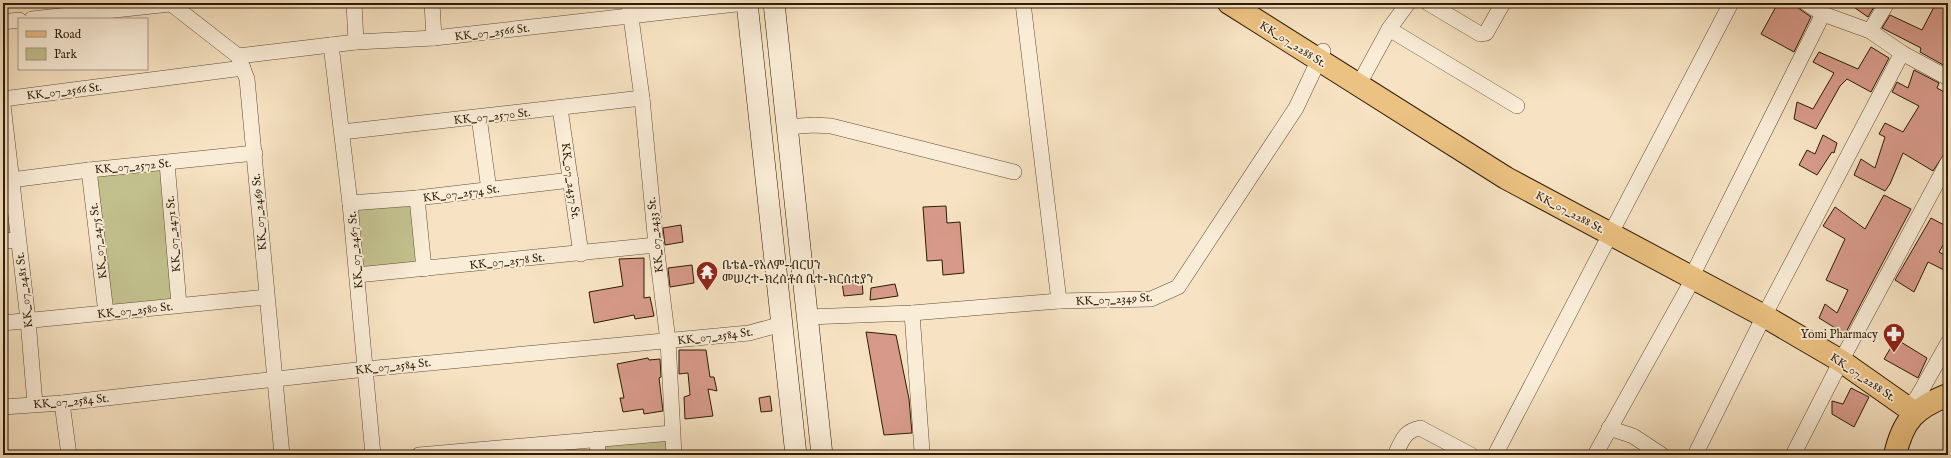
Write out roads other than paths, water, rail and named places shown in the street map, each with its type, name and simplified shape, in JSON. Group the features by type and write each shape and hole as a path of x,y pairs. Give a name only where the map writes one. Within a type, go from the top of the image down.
{"main road":[{"name":"KK_07_2288 St.","path":"1229,3 1321,55 1613,230 1767,312 1844,356 1917,405"},
{"name":"KK_07_2288 St.","path":"1246,3 1321,55"},
{"path":"1895,455 1900,435 1917,405 1948,396"}],"street":[{"path":"41,18 170,3 241,62"},
{"path":"354,3 356,42"},
{"path":"432,3 434,38"},
{"path":"746,3 796,455"},
{"name":"KK_07_2566 St.","path":"3,99 241,62 330,45 356,42 434,38 630,10 746,3"},
{"path":"774,3 786,128 822,455"},
{"path":"1023,3 1059,302"},
{"path":"1428,3 1480,34 1486,33 1503,3"},
{"path":"1495,455 1731,3"},
{"path":"1806,3 1823,14 1870,31 1902,53 1948,78"},
{"path":"1870,31 1887,3"},
{"path":"1362,80 1404,4"},
{"name":"KK_07_2433 St.","path":"630,10 642,98 656,245 668,341 674,455"},
{"path":"1595,455 1695,273 1823,14"},
{"path":"3,22 18,20"},
{"path":"1389,29 1517,106"},
{"name":"KK_07_2467 St.","path":"330,45 350,203 374,455"},
{"path":"1694,455 1902,53"},
{"name":"KK_07_2349 St.","path":"808,317 912,313 1059,302 1151,299 1163,295 1178,287 1213,237 1296,108 1321,55"},
{"name":"KK_07_2469 St.","path":"241,62 247,79 255,153 266,297 282,455"},
{"name":"KK_07_2570 St.","path":"342,132 642,98"},
{"name":"KK_07_2481 St.","path":"3,105 11,180 10,241 28,320 35,404"},
{"name":"KK_07_2437 St.","path":"560,108 581,254"},
{"path":"479,117 489,190"},
{"path":"786,128 814,125 831,126 1014,172"},
{"name":"KK_07_2572 St.","path":"11,180 89,170 255,153"},
{"path":"1793,455 1844,356 1948,162"},
{"name":"KK_07_2471 St.","path":"167,163 179,305"},
{"name":"KK_07_2475 St.","path":"89,170 106,313"},
{"name":"KK_07_2574 St.","path":"350,203 417,198 571,180"},
{"path":"417,198 424,269"},
{"name":"KK_07_2578 St.","path":"357,275 581,254 656,245"},
{"name":"KK_07_2580 St.","path":"3,323 266,297"},
{"path":"912,313 922,451"},
{"name":"KK_07_2584 St.","path":"3,407 62,403 366,369 749,333 782,324"},
{"path":"1917,405 1948,343"},
{"path":"62,403 69,455"},
{"path":"1396,455 1405,436 1411,430 1420,428 1471,455"},
{"path":"1609,428 1633,436 1662,455"},
{"path":"419,455 672,433"},
{"path":"596,439 598,455"}],"place":[{"name":"ቤቴል-የአለም-ብርሀን መሠረተ-ክረስቶስ ቤተ-ክርስቲያን","path":"707,292"},
{"name":"Yomi Pharmacy","path":"1894,354"}]}
